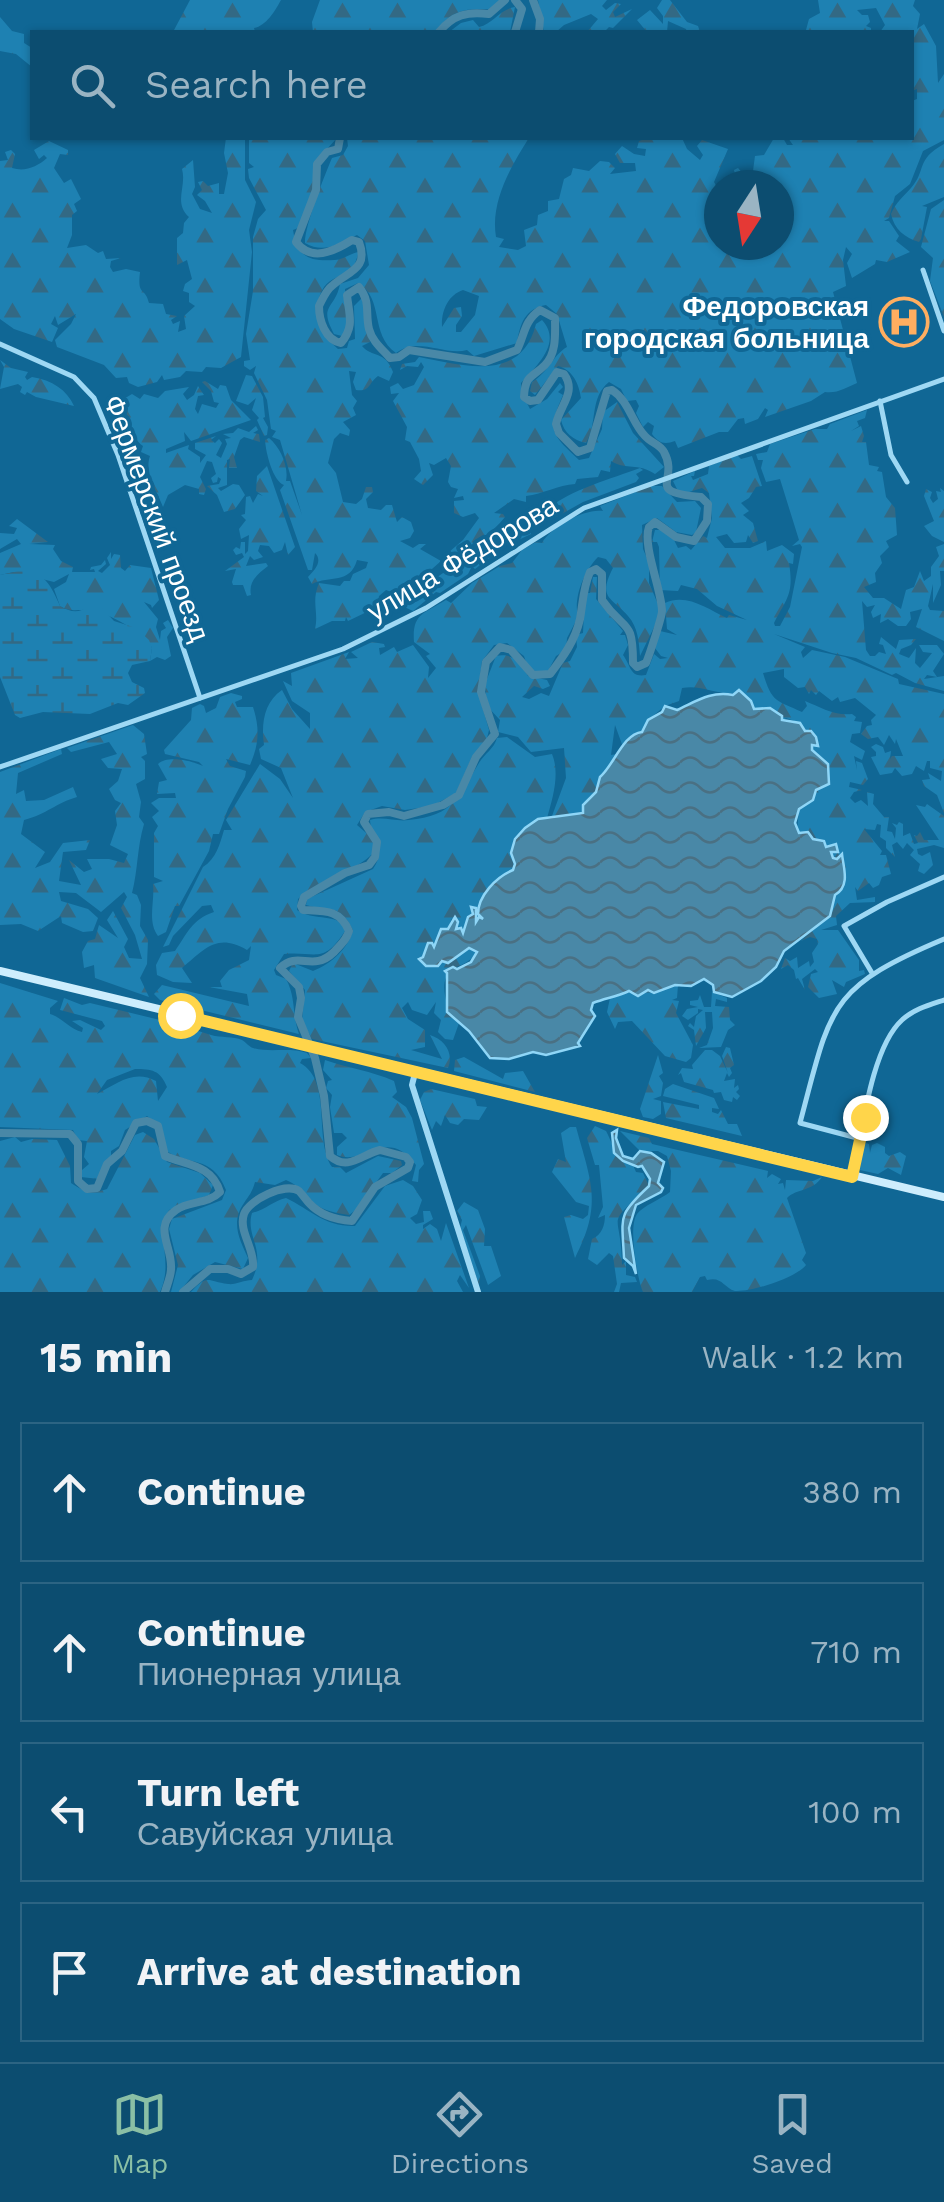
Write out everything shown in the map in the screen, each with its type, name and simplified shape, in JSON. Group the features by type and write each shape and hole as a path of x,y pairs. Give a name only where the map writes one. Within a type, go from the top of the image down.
{"main road":[{"path":"0,971 944,1197"}],"street":[{"path":"923,270 944,331"},
{"name":"Фермерский проезд","path":"0,344 74,378 94,398 118,455 200,698"},
{"name":"улица Фёдорова","path":"0,767 343,649 384,631 570,514 944,380"},
{"path":"880,402 892,455 907,482"},
{"path":"872,973 844,926 944,877"},
{"path":"861,1138 800,1123 827,1025 843,998 872,973 944,939"},
{"path":"852,1177 879,1062 892,1031 912,1012 944,1000"},
{"path":"414,1072 412,1086 478,1292"}],"green space":[{"path":"190,0 281,0 254,30 174,30"},
{"path":"320,0 501,0 492,9 454,14 438,30 313,30"},
{"path":"538,0 607,0 602,6 606,10 615,3 621,4 613,12 615,17 632,9 606,30 589,30 598,19 591,14 558,30 544,30"},
{"path":"662,0 670,0 687,22 699,30 686,30 668,21 667,30 645,30 637,20 650,10 663,24 657,8"},
{"path":"818,0 915,0 913,6 920,14 917,29 924,24 936,46 938,83 944,74 944,140 923,151 910,184 895,196 889,218 884,221 889,221 899,236 896,241 910,252 887,262 876,260 852,278 847,263 852,254 846,247 846,286 833,292 857,383 765,417 765,408 758,419 745,424 744,418 738,419 728,432 678,448 675,441 665,443 657,439 652,434 654,426 648,422 643,427 636,413 636,400 627,401 621,389 609,382 599,395 586,443 570,435 561,420 581,398 568,371 558,366 535,395 530,391 532,382 567,347 557,314 546,305 525,318 517,343 474,356 467,350 422,346 396,353 382,336 372,298 358,283 345,289 347,329 342,336 334,334 328,312 340,284 358,278 369,265 365,241 357,235 325,248 305,243 311,214 332,158 343,155 347,140 528,140 509,172 496,211 496,237 504,239 499,247 518,250 526,246 524,230 537,225 538,215 548,211 548,201 559,199 564,179 573,168 589,171 600,161 615,168 610,174 636,171 635,163 620,163 615,154 622,146 645,156 646,149 637,148 642,140 683,140 700,160 703,155 697,146 702,140 728,149 719,170 704,170 704,260 794,260 794,170 753,170 755,156 764,155 773,140 793,145 789,140 914,140 917,99 914,30 881,30 885,25 876,8 857,10 868,15 870,22 866,26 871,30 806,30 809,19 820,13","holes":["463,290 479,296 475,315 461,332 456,332 461,307 454,308 442,327 444,310 453,296"]},
{"path":"515,7 510,30 452,30 473,20 479,27"},
{"path":"0,17 12,31 24,34 24,43 30,47 30,65 16,54 0,51"},
{"path":"226,140 245,140 245,180 256,202 249,230 252,252 241,357 221,368 186,371 180,377 164,380 162,375 157,382 138,387 129,383 127,377 116,378 104,365 57,347 55,340 76,314 58,325 55,316 51,324 58,328 52,342 14,329 0,319 0,161 8,160 5,152 11,150 15,154 12,168 22,169 47,158 44,155 39,159 34,150 49,141 68,150 68,155 60,154 54,168 64,183 71,179 81,199 74,204 77,211 72,215 67,248 86,245 98,253 103,251 106,259 121,258 111,261 113,272 140,272 140,288 149,303 163,304 166,314 177,316 171,320 173,324 180,321 178,332 186,329 184,316 195,306 189,302 189,293 183,291 192,279 187,260 177,265 177,238 189,217 181,200 182,169 193,160 192,194 200,209 212,213 197,195 202,190 198,182 208,186 219,183 219,194 224,194 228,173"},
{"path":"249,140 335,140 314,163 313,191 298,228 293,230 295,239 305,256 318,260 338,260 359,252 353,269 324,287 318,303 319,320 338,349 347,348 349,341 355,339 354,306 362,298 370,342 362,346 386,360 393,372 389,381 378,376 367,388 356,390 356,372 349,371 352,395 357,401 353,408 356,415 343,422 350,430 349,436 340,433 334,439 328,463 336,473 343,502 356,504 366,487 372,487 373,492 366,499 368,508 381,510 392,505 397,522 402,517 411,522 414,531 410,538 400,541 413,548 426,544 420,549 441,561 397,594 386,590 379,596 377,607 348,621 346,617 345,621 332,621 315,629 319,583 340,586 366,568 368,562 357,560 344,576 312,584 308,577 317,565 317,556 315,553 312,570 308,570 280,490 284,485 269,459 265,440 269,438 283,457 286,481 290,481 302,515 280,440 272,437 276,431 271,429 267,400 254,373 256,366 250,370 244,366 244,361 250,360 246,334 253,291 253,237 258,219 266,210 249,178 248,169 254,167 249,163"},
{"path":"944,144 944,197 922,206 927,207 919,242 901,232 891,214 916,182 925,160"},
{"path":"944,200 944,317 930,281 933,258 921,247 931,209"},
{"path":"542,320 548,329 549,346 521,383 530,409 547,399 560,383 563,387 558,392 563,395 554,431 579,460 589,458 602,429 603,412 617,402 633,433 664,467 655,474 611,461 610,472 601,470 598,477 577,479 575,484 526,496 526,502 514,499 494,513 505,517 494,529 456,555 448,553 479,518 475,513 463,517 454,513 454,501 464,500 463,496 454,498 458,489 448,482 451,466 446,458 434,465 429,463 433,475 423,485 414,479 421,471 419,459 405,440 407,427 393,401 399,393 391,394 390,387 398,383 403,389 414,385 424,367 421,362 418,367 400,370 402,364 415,362 419,357 471,366 504,363 517,356"},
{"path":"0,360 11,368 28,372 27,380 32,377 52,383 74,406 27,392 25,395 18,384 0,389 4,367"},
{"path":"246,375 252,376 263,397 263,418 268,427 264,436 259,418 252,410 256,398 248,405 236,401"},
{"path":"202,382 218,389 220,385 226,386 231,400 251,420 191,441 184,432 185,441 166,449 166,453 189,445 188,449 200,457 200,463 206,455 195,449 195,443 216,436 211,440 215,443 219,439 222,443 216,455 221,458 225,439 231,438 223,434 238,428 249,432 256,426 258,430 253,433 259,434 260,442 244,437 240,440 234,457 237,468 229,468 230,459 227,460 227,485 218,488 221,491 239,485 245,495 235,509 224,512 217,495 207,486 219,484 221,479 218,477 213,483 211,478 216,474 212,462 207,461 200,477 206,489 204,495 185,485 168,495 163,507 150,475 150,456 141,452 143,446 132,431 122,400 132,394 140,399 144,394 158,398 165,391 189,387 183,394 187,400 198,386 204,395 198,396 198,414 202,404 216,408 219,403 214,402 211,391"},
{"path":"867,410 865,418 857,421 859,426 851,431 861,426 869,465 882,472 886,497 895,508 897,535 886,541 889,547 880,556 882,563 875,573 876,582 864,587 873,598 884,598 901,609 906,590 914,587 920,571 924,581 931,576 931,567 939,556 936,547 944,544 941,585 933,603 933,584 928,606 930,610 944,611 944,641 916,627 922,609 910,612 906,626 898,626 888,619 880,623 881,614 873,618 871,612 875,605 867,607 862,601 866,650 870,656 886,654 879,644 881,637 896,649 899,640 916,639 899,654 909,658 916,648 915,663 920,668 932,653 923,652 919,645 937,645 944,654 933,671 937,677 927,675 924,679 944,676 944,691 896,673 892,675 856,658 774,634 805,647 801,652 803,658 812,650 845,657 898,679 899,684 944,694 944,813 937,795 922,780 930,779 928,773 941,781 942,771 930,768 930,761 924,771 916,766 912,774 902,776 895,768 892,773 880,775 871,757 876,752 871,747 876,744 885,753 891,751 890,759 903,756 896,739 895,744 889,735 884,745 878,737 868,739 861,734 872,725 876,715 855,698 840,702 838,697 832,701 819,691 816,695 811,690 809,694 805,687 798,688 784,677 784,669 763,673 772,695 781,702 802,712 807,706 805,701 833,712 852,714 856,717 854,721 862,722 860,733 852,734 850,742 865,751 862,760 854,756 857,770 856,761 862,763 868,779 863,785 850,782 849,787 862,790 850,798 868,806 867,792 874,794 873,804 884,817 889,817 887,831 895,839 896,828 892,823 899,822 903,824 903,836 910,833 914,844 918,843 914,835 920,832 924,840 939,840 916,805 927,804 944,816 944,848 934,845 917,849 922,856 930,852 933,865 924,874 918,871 920,864 910,855 914,850 907,843 903,849 897,842 892,845 895,857 880,837 881,825 877,824 875,830 864,829 882,851 880,855 886,855 891,874 882,877 873,888 869,883 858,891 855,887 857,900 875,897 875,902 850,903 836,916 837,925 821,930 838,930 859,960 859,971 864,970 865,974 846,982 844,987 832,980 837,994 819,998 808,987 811,974 818,972 815,969 802,979 805,990 794,970 788,965 781,969 785,958 790,961 797,957 798,968 809,961 810,967 814,962 812,953 817,939 801,941 831,912 841,868 830,851 838,852 836,845 826,847 797,832 799,809 816,790 829,784 828,764 812,750 811,745 817,746 800,723 786,718 782,721 770,708 753,709 742,692 682,688 679,701 665,706 623,747 615,725 611,755 617,754 583,813 552,816 566,778 564,748 531,752 518,737 498,732 500,720 487,706 485,684 496,656 507,656 519,663 528,676 547,680 550,686 534,686 522,697 529,699 541,693 549,696 563,663 570,661 577,647 576,635 583,633 585,593 590,593 593,577 597,577 596,599 623,631 620,635 625,635 628,645 623,655 637,675 646,675 654,654 660,659 668,658 655,648 660,631 677,635 667,629 665,603 689,601 727,618 729,615 747,620 717,606 697,589 681,585 678,591 660,590 659,547 652,542 655,530 673,538 678,548 686,546 691,550 703,536 707,538 712,518 709,493 702,488 678,491 673,481 695,471 693,480 708,474 709,466 737,455 741,459 752,456 762,486 741,503 749,511 743,515 753,523 758,541 753,543 748,535 746,542 734,543 727,534 716,537 725,548 750,548 766,541 767,551 782,545 794,554 793,564 789,563 788,595 774,623 780,626 790,607 802,547 792,546 799,540 780,479 766,482 761,468 763,460 758,460 756,454 767,452 770,444 815,429 827,429 830,424"},
{"path":"267,466 295,547 288,555 285,542 282,550 274,553 269,546 260,545 258,551 263,557 254,560 250,556 246,566 268,566 255,578 251,595 247,596 243,585 233,585 236,569 225,571 244,557 233,550 240,549 241,542 245,542 245,554 248,551 249,535 241,539 239,529 246,520 241,515 245,514 246,497 250,496 253,503 258,494 263,496 256,491 257,476"},
{"path":"643,470 636,474 636,482 583,502 551,520 538,522 537,529 531,527 531,534 504,547 475,569 472,566 468,574 413,611 398,604 478,549 493,552 517,524 533,524 568,496"},
{"path":"651,486 662,486 677,502 695,501 701,508 692,535 676,532 657,518 642,525 649,583 660,609 640,656 634,625 606,592 613,568 606,559 598,557 581,585 578,617 567,638 566,650 556,656 548,671 540,673 528,668 524,656 507,643 494,645 482,661 478,692 489,730 486,742 472,757 456,793 432,806 405,810 382,806 365,812 357,825 373,839 374,852 298,899 297,910 343,923 345,931 325,952 284,954 274,970 289,986 299,1034 160,1000 154,994 162,985 249,1006 247,994 209,987 222,987 220,981 229,970 249,960 251,946 247,950 220,943 205,949 182,968 192,983 173,982 157,975 156,965 162,953 175,951 195,923 214,912 211,905 202,906 163,947 203,867 217,851 224,830 232,830 226,820 260,764 280,779 293,798 281,768 261,759 259,749 264,745 268,707 282,690 310,729 310,713 292,701 283,681 292,686 291,673 349,652 345,659 358,658 351,652 372,642 384,644 379,648 380,655 394,647 397,652 413,645 429,667 428,678 436,668 426,656 430,654 414,642 415,626 421,616 446,600 451,603 472,583 512,563 522,550 542,543 553,530 570,520 603,511 600,506"},
{"path":"940,488 944,491 944,542 924,526 934,521 924,496 926,489 932,492 933,503"},
{"path":"17,519 48,542 29,544 55,545 53,549 61,561 73,567 72,572 95,572 91,567 105,560 98,571 102,573 110,565 107,558 111,552 111,559 114,554 120,555 125,571 130,565 151,568 159,600 152,608 144,602 158,619 160,640 161,631 166,628 163,623 168,620 173,628 167,637 171,656 150,661 149,642 125,624 92,610 60,606 54,589 66,582 69,574 54,582 14,572 0,575 0,553 21,544 17,539 0,549 0,533 14,534 17,528 9,526"},
{"path":"0,575 39,575 60,606 74,611 88,606 103,609 114,621 136,628 149,640 150,661 132,665 128,673 145,693 128,705 118,703 90,714 43,712 20,718 15,715 0,677"},
{"path":"231,693 242,696 235,702 237,707 253,707 258,729 255,750 250,765 226,759 230,766 246,771 245,777 219,834 213,834 209,851 179,906 175,906 166,932 158,936 152,918 153,884 163,881 154,877 154,833 158,826 152,817 159,811 151,803 159,798 176,798 175,793 157,794 159,782 167,780 158,764 174,759 203,766 165,754 164,750 191,720 192,708 200,704 206,713 216,708 220,697"},
{"path":"133,725 144,734 147,754 141,757 145,761 145,779 136,784 141,802 139,817 144,824 132,893 141,905 140,926 148,940 147,964 140,978 149,997 95,978 94,965 84,968 82,952 88,941 95,939 99,925 118,938 107,920 113,911 128,939 124,947 129,958 142,959 121,908 127,897 124,892 101,912 76,893 59,892 61,901 88,909 98,918 93,931 83,932 62,923 61,916 38,931 21,924 0,925 0,772 61,749 62,754 18,773 16,794 24,790 26,801 44,800 73,787 77,797 24,820 21,834 45,852 35,868 50,862 63,843 90,840 86,850 63,852 59,881 81,885 69,860 84,872 92,869 87,859 124,863 128,854 110,845 117,825 115,811 121,803 109,789 118,781 122,769 108,768 101,759 117,754 109,742 71,752 67,748"},
{"path":"507,737 535,757 552,754 556,777 547,818 538,819 515,839 513,870 491,884 479,909 484,919 477,919 477,924 476,908 471,908 474,914 463,934 455,929 452,918 448,929 437,937 433,964 449,961 469,948 477,952 452,970 445,982 448,1005 459,1023 453,1040 438,1032 441,1020 434,1013 436,1002 427,1015 412,1010 408,1002 402,1008 408,1019 425,1030 425,1047 411,1050 442,1059 430,1035 435,1037 449,1052 448,1068 312,1039 302,1021 305,990 289,971 293,963 313,971 326,964 343,949 353,930 339,912 306,905 307,899 373,869 379,849 370,820 424,818 446,809 497,738"},
{"path":"0,983 58,1001 50,1008 50,1014 82,1032 83,1028 72,1021 80,1020 101,1030 105,1026 102,1021 60,1010 64,998 238,1039 253,1048 307,1053 311,1058 300,1063 310,1071 320,1096 324,1141 332,1167 340,1167 346,1173 378,1156 401,1161 402,1165 392,1173 383,1173 349,1215 322,1208 286,1180 275,1185 255,1182 238,1218 238,1231 248,1258 243,1269 215,1262 193,1275 179,1292 171,1292 178,1265 169,1229 172,1219 222,1200 226,1190 214,1171 164,1149 162,1127 147,1116 125,1130 99,1179 81,1177 89,1164 84,1157 87,1141 78,1140 73,1130 0,1127","holes":["135,1069 155,1072 164,1081 167,1087 158,1101 156,1081 140,1077 125,1079 97,1094 107,1080"]},
{"path":"678,985 677,998 672,1000 679,1001 676,1013 693,1045 691,1058 686,1062 665,1056 632,1021 618,1022 615,1029 607,1012 610,998 637,990 654,993"},
{"path":"712,992 727,998 727,1002 716,999 715,1006 729,1007 730,1020 735,1025 728,1030 721,1047 699,1048 707,1045 713,1028 712,1012 705,1012 706,1028 696,1046 694,1030 688,1026 690,1023 694,1027 696,1016 703,1010 698,1009 688,1020 682,1016 687,1009 698,1007 690,1005 690,1001 698,1000 700,995 704,1007 711,1007"},
{"path":"726,1047 730,1048 734,1065 724,1081 735,1079 734,1088 738,1085 736,1092 740,1096 737,1100 724,1100 721,1092 684,1082 681,1073 678,1075 682,1068 693,1069 705,1050 720,1056 728,1073 722,1056"},
{"path":"658,1055 663,1083 661,1096 653,1099 661,1101 661,1114 653,1119 643,1117 640,1109"},
{"path":"464,1057 503,1079 505,1073 523,1071 535,1092 454,1071 455,1060"},
{"path":"325,1060 394,1081 397,1092 392,1097 406,1107 412,1118 424,1164 418,1182 412,1181 416,1165 395,1148 385,1147 357,1156 337,1155 337,1147 347,1138 334,1133 332,1095 326,1088 332,1080 323,1070"},
{"path":"673,1084 714,1098 719,1109 712,1108 712,1112 718,1114 721,1110 728,1124 737,1124 742,1136 666,1118 663,1102 699,1109 699,1105 663,1096"},
{"path":"431,1089 475,1099 477,1106 487,1107 479,1120 464,1119 458,1125 450,1123 445,1115 441,1126 436,1121 432,1130 420,1100"},
{"path":"595,1126 606,1131 618,1155 632,1163 636,1172 643,1173 649,1186 618,1220 622,1265 626,1261 626,1275 635,1277 637,1282 621,1283 619,1292 614,1292 617,1284 613,1256 609,1253 597,1265 588,1259 592,1239 601,1232 605,1219 605,1215 598,1218 603,1207 599,1165 595,1165 587,1138"},
{"path":"576,1127 592,1193 589,1222 575,1258 564,1217 583,1219 589,1206 576,1202 552,1172 558,1159 566,1162 561,1133"},
{"path":"620,1131 649,1138 652,1144 768,1171 767,1178 772,1174 781,1179 778,1184 783,1183 785,1190 786,1180 813,1181 822,1177 787,1198 806,1253 802,1260 806,1265 784,1279 743,1291 705,1276 700,1277 692,1292 643,1292 634,1253 634,1221 640,1211 670,1192 671,1171 667,1156 658,1151 640,1151"},
{"path":"143,1132 154,1139 167,1162 200,1173 213,1185 209,1195 169,1210 160,1292 0,1292 0,1141 15,1137 21,1142 57,1140 70,1166 71,1183 97,1191 107,1189 135,1135"},
{"path":"866,1143 870,1153 877,1143 885,1147 889,1156 900,1152 906,1156 901,1175 888,1168 878,1174 860,1170"},
{"path":"403,1180 413,1186 422,1200 417,1214 410,1218 416,1224 424,1222 423,1211 430,1211 433,1219 423,1229 430,1224 437,1229 441,1241 446,1223 469,1288 460,1275 457,1281 463,1292 191,1292 208,1280 231,1284 252,1280 257,1252 251,1229 252,1213 286,1198 327,1221 355,1226 385,1186"},
{"path":"464,1202 478,1210 485,1229 484,1246 491,1246 501,1276 488,1285 466,1225 463,1230 480,1276 479,1285 460,1228 462,1220 457,1211"}],"water":[{"path":"739,690 754,709 770,708 782,720 800,723 805,731 811,731 818,746 812,745 812,750 828,764 829,784 816,790 813,800 799,809 795,823 799,833 808,832 813,839 824,841 826,847 836,844 838,852 831,852 833,858 842,854 845,881 835,895 830,916 784,951 776,967 761,981 732,997 714,992 713,985 704,979 691,986 675,985 654,993 648,990 638,996 629,991 593,1003 591,1010 595,1016 578,1043 580,1046 546,1055 533,1052 509,1059 490,1058 469,1031 447,1012 445,971 471,962 477,952 469,948 448,963 426,966 419,959 428,943 434,947 441,929 448,929 455,917 456,929 461,928 463,933 468,917 473,914 471,907 476,908 476,922 479,917 483,919 478,914 485,894 494,882 513,870 511,853 515,839 538,819 583,813 583,805 596,792 600,777 624,744 642,732 648,720 665,706 677,710 704,698 733,695"},
{"path":"617,1130 623,1156 633,1159 640,1151 664,1162 658,1183 663,1188 661,1192 636,1205 629,1228 636,1274 624,1258 624,1217 649,1186 650,1179 642,1166 623,1161 614,1153 612,1133"}],"waterway":[{"path":"441,30 461,16 489,14 505,0"},
{"path":"515,0 522,9 516,30"},
{"path":"533,0 540,19 539,30"},
{"path":"183,1292 210,1269 241,1274 253,1267 243,1220 247,1209 260,1198 293,1189 323,1214 352,1221 375,1187 408,1168 410,1162 406,1157 380,1150 349,1162 330,1156 324,1096 315,1058 298,1017 299,987 280,968 293,961 326,958 349,931 336,915 303,910 304,897 345,873 369,865 375,857 377,842 364,822 368,814 389,812 404,816 443,805 459,795 476,757 495,734 481,692 486,662 500,647 511,650 533,675 550,674 575,634 590,572 596,569 602,574 602,600 629,632 633,663 637,667 646,663 662,611 648,545 649,527 655,522 676,537 694,541 707,521 708,504 701,497 668,488 664,452 641,431 612,390 607,391 590,448 578,452 559,433 556,424 569,387 564,374 557,372 538,400 524,397 528,381 549,360 553,349 555,318 540,310 528,323 517,350 485,362 409,350 390,358 370,333 366,302 359,287 347,295 350,320 341,343 327,334 319,306 331,287 359,264 359,242 352,240 330,251 315,253 296,242 316,190 317,164 327,152 338,149 340,140"},
{"path":"0,1133 70,1134 78,1144 78,1181 87,1189 97,1188 107,1164 122,1151 136,1123 147,1121 158,1126 165,1156 198,1167 211,1176 220,1192 181,1207 165,1223 171,1261 165,1292"}],"place":[{"name":"Федоровская городская больница","path":"904,322"}],"route":[{"path":"180,1015 852,1177 865,1117"}]}
